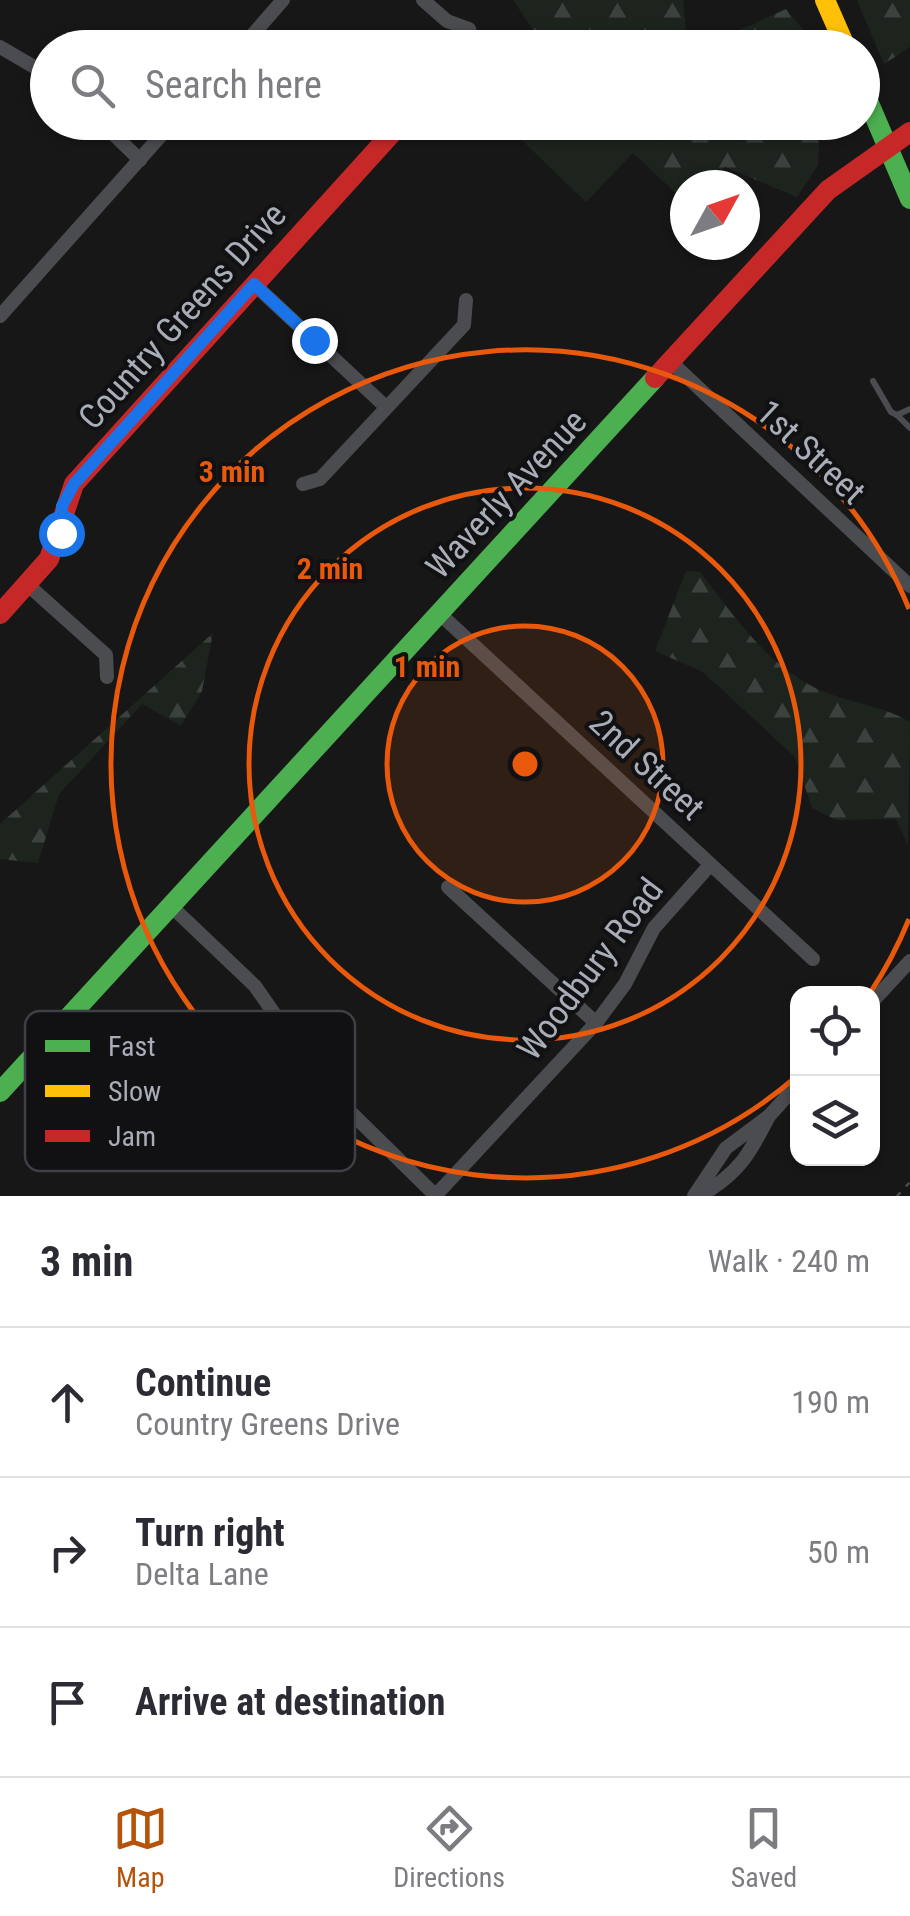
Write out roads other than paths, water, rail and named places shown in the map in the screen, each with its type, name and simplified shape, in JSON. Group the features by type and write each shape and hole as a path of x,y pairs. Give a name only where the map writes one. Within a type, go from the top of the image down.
{"street":[{"path":"257,30 283,0"},
{"path":"423,0 447,21 469,30"},
{"path":"825,0 838,30"},
{"path":"0,47 30,64"},
{"path":"880,129 910,200"},
{"name":"Waverly Avenue","path":"74,1011 828,190 910,132"},
{"path":"119,140 140,160"},
{"path":"0,316 158,140"},
{"name":"Country Greens Drive","path":"0,614 54,551 61,533 62,506 74,484 386,140"},
{"path":"254,284 386,407"},
{"path":"303,484 320,479 464,325 466,300"},
{"name":"1st Street","path":"671,362 910,586"},
{"path":"28,585 106,655 107,677"},
{"name":"2nd Street","path":"440,614 813,959"},
{"name":"Woodbury Road","path":"435,1196 596,1023 624,984 654,928 710,864"},
{"path":"448,886 596,1023"},
{"path":"171,906 255,986 272,1011"},
{"path":"880,994 910,962"},
{"name":"Waverly Avenue","path":"0,1092 25,1065"},
{"path":"696,1196 726,1148 769,1116 790,1093"},
{"path":"696,1196 731,1176 752,1153 769,1116"},
{"path":"355,1117 435,1196"}],"lane":[{"path":"873,381 890,412 910,428"},
{"path":"897,415 910,408"}]}
